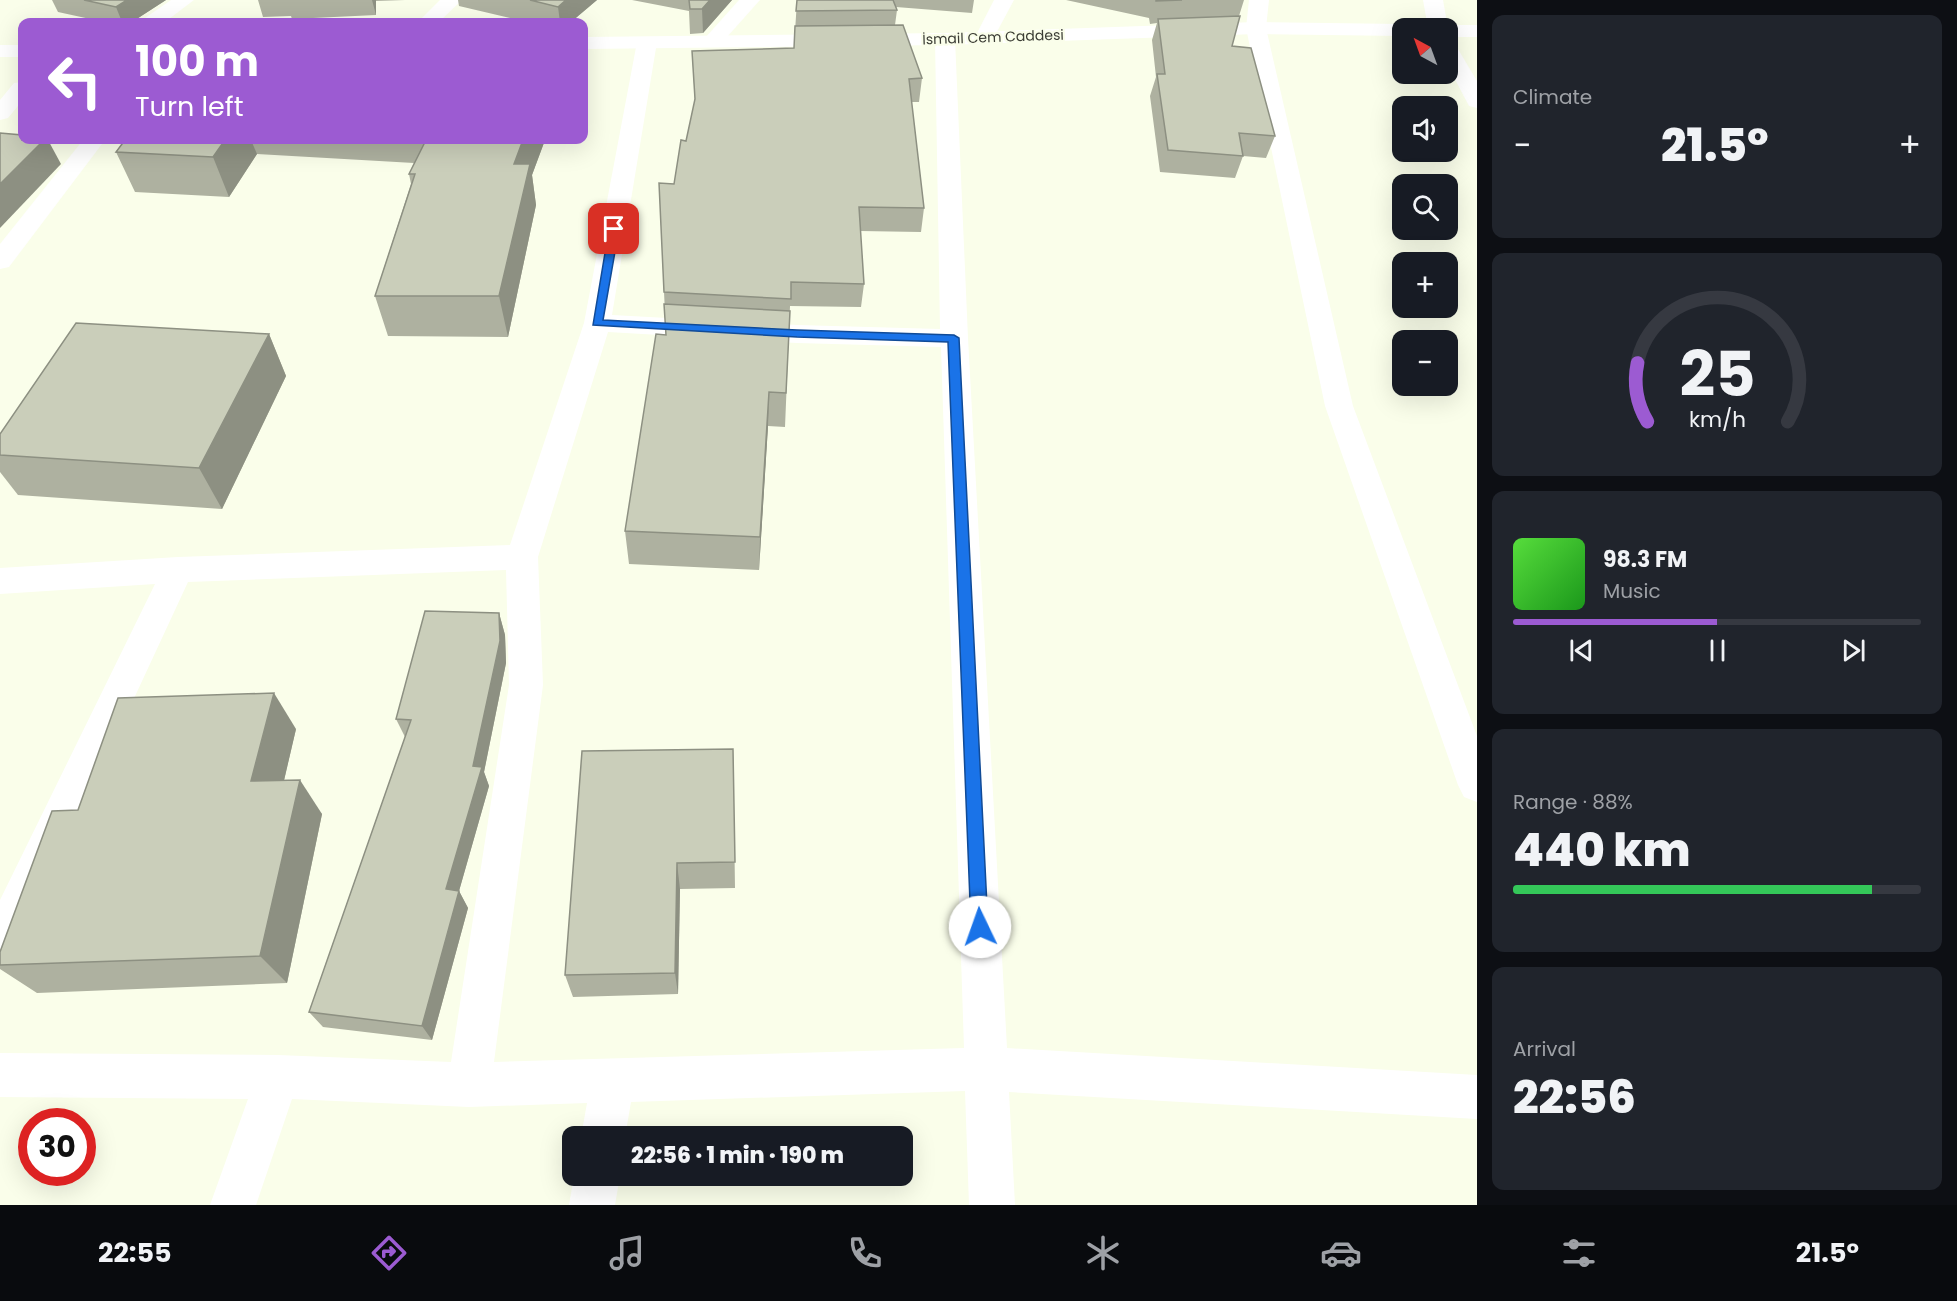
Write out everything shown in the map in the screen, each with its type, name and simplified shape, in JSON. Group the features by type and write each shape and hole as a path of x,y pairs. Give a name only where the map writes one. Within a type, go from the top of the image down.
{"street":[{"path":"158,18 184,0"},
{"path":"432,18 452,0"},
{"path":"712,42 750,0"},
{"path":"985,38 1004,0"},
{"path":"1259,0 1256,28 1339,406 1477,785"},
{"path":"1433,0 1436,18"},
{"name":"İsmail Cem Caddesi","path":"588,43 945,39 1256,28 1392,30"},
{"path":"1458,31 1477,31"},
{"path":"945,39 954,338 992,1205"},
{"path":"470,1085 526,685 522,556 597,323 647,42"},
{"path":"0,51 18,51"},
{"path":"1458,67 1477,102"},
{"path":"0,113 18,93"},
{"path":"0,261 91,144"},
{"path":"597,323 797,334 954,338"},
{"path":"0,580 178,570 522,556"},
{"path":"0,943 178,570"},
{"path":"0,1075 278,1077 470,1085 986,1069 1477,1097"},
{"path":"233,1205 278,1077"},
{"path":"605,1126 613,1080"},
{"path":"592,1205 595,1186"}],"building":[{"path":"84,0 127,0 116,7"},
{"path":"530,0 566,0 558,7"},
{"path":"689,0 710,0 702,9 690,9"},
{"path":"797,0 893,0 897,10 796,11"},
{"path":"1240,16 1232,46 1251,48 1275,136 1239,133 1243,156 1168,150 1157,74 1165,74 1158,19"},
{"path":"903,25 922,78 909,79 924,208 859,207 864,284 791,282 791,299 664,292 659,183 674,184 681,140 686,141 695,99 692,51 794,48 795,26"},
{"path":"0,133 18,135 18,144 40,144 0,184"},
{"path":"122,144 222,144 213,157 116,152"},
{"path":"424,144 522,144 514,164 530,164 499,296 375,296 415,174 409,174"},
{"path":"664,304 790,311 786,393 769,392 760,537 625,531 656,334 666,335"},
{"path":"76,323 269,334 199,468 0,455 0,434"},
{"path":"425,611 499,613 500,641 473,766 482,767 446,889 459,891 422,1026 309,1012 411,720 396,719"},
{"path":"274,693 251,781 300,780 260,956 0,965 0,952 52,811 78,810 118,698"},
{"path":"733,749 735,862 677,863 675,973 565,975 582,751"}],"route":[{"path":"614,229 597,323 797,334 954,338 980,927"}]}
